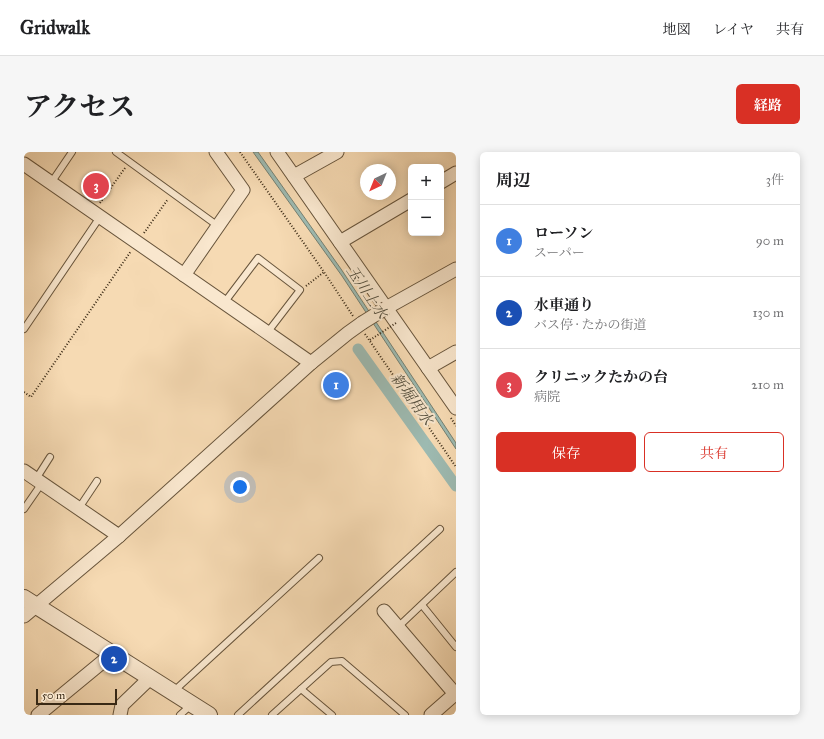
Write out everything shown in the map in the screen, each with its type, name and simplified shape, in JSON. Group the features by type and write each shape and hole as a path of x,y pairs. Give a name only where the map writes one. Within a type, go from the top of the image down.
{"street":[{"path":"184,275 243,190 216,152"},
{"path":"277,152 396,323 454,403"},
{"path":"294,176 337,152"},
{"path":"24,164 311,363"},
{"path":"444,180 456,174"},
{"path":"340,242 408,202"},
{"path":"24,616 30,602 119,536 311,363 348,333 386,308 456,269"},
{"path":"428,368 456,352"},
{"path":"24,471 119,536"},
{"path":"30,602 172,692 186,710 209,715"},
{"path":"384,611 455,694 431,715"},
{"path":"38,715 112,654"},
{"path":"120,715 122,705 150,678"}],"lane":[{"path":"51,183 72,152"},
{"path":"116,152 218,226"},
{"path":"24,329 97,215"},
{"path":"224,303 258,258 300,290 267,333"},
{"path":"24,509 50,457"},
{"path":"79,508 97,480"},
{"path":"238,715 440,529"},
{"path":"172,692 318,558"},
{"path":"398,627 456,572"},
{"path":"422,605 456,647"},
{"path":"272,715 331,662 342,661 405,715"},
{"path":"301,689 332,715"}],"path":[{"path":"240,152 360,324 456,467"},
{"path":"97,215 129,162"},
{"path":"24,392 31,397 172,193"},
{"path":"300,290 324,272"},
{"path":"370,340 396,323"}],"water":[{"path":"253,152 258,152 341,269 456,443 456,449 342,276"}],"waterway":[{"name":"新堀用水","path":"358,349 456,486"}],"place":[{"name":"クリニックたかの台","path":"96,186"},
{"name":"ローソン","path":"336,385"},
{"name":"水車通り","path":"114,659"}],"water label":[{"name":"玉川上水","path":"367,292"}]}
